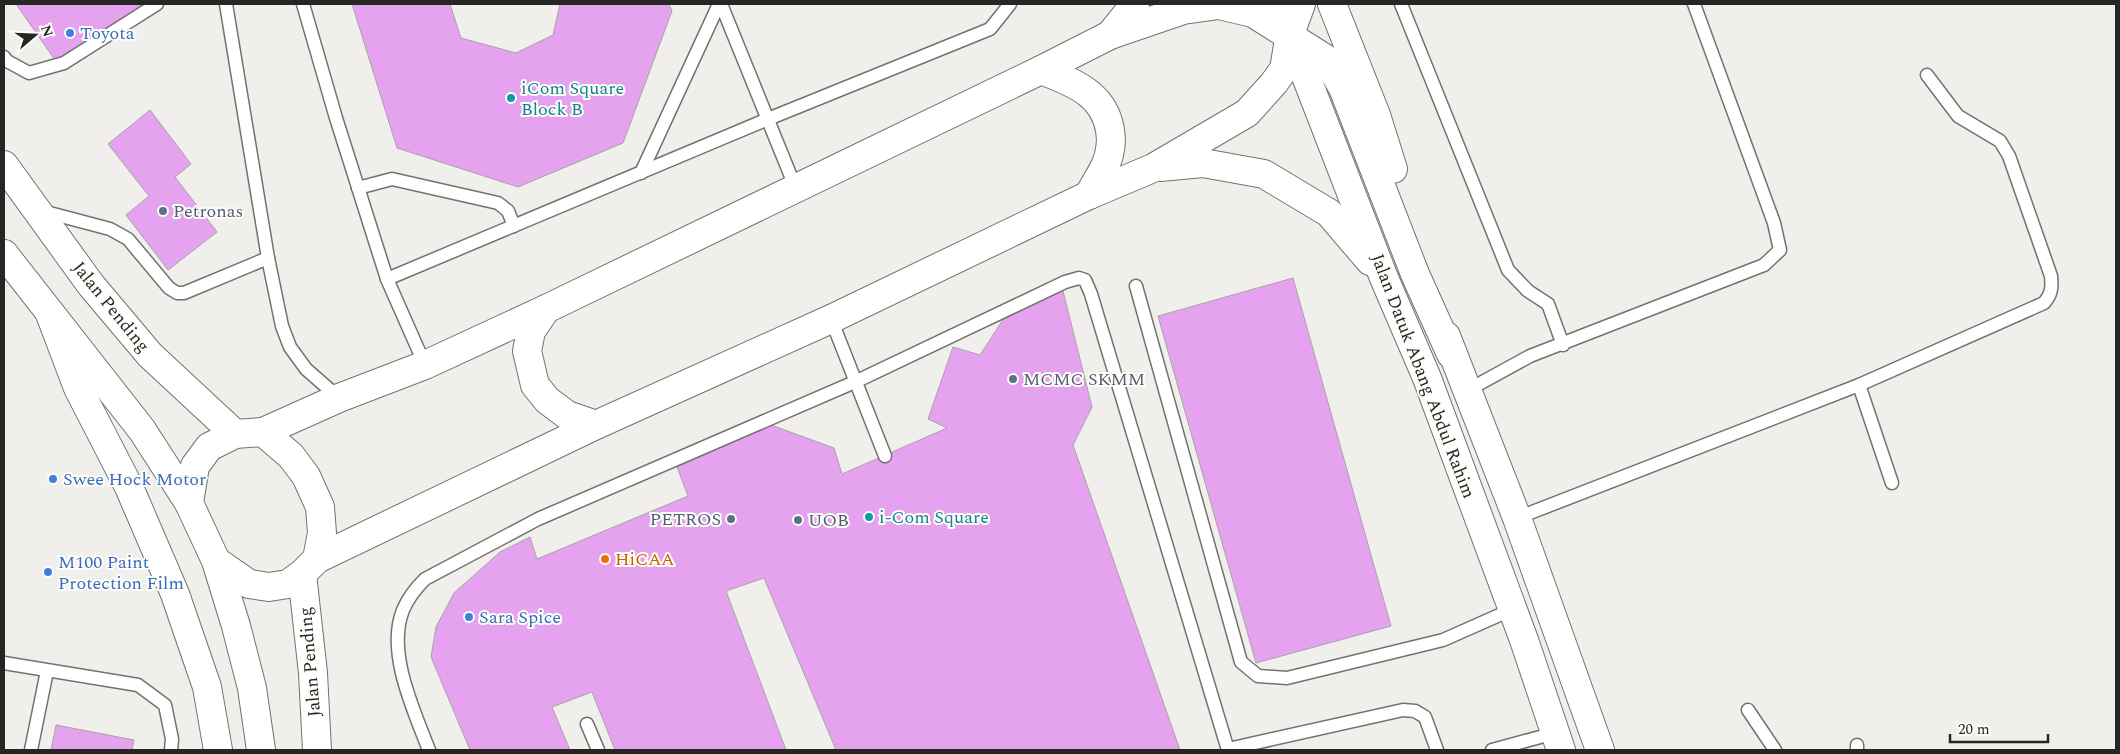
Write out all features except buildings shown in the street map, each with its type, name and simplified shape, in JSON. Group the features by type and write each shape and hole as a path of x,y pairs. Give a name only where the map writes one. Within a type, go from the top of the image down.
{"street":[{"path":"1110,36 1135,4"},
{"name":"Jalan Datuk Abang Abdul Rahim","path":"1278,4 1384,278 1427,378 1513,609 1558,742"},
{"path":"216,560 249,584 269,587 288,584 309,566 596,424 831,319 1089,194 1153,168 1247,113 1284,69 1290,34 1301,4"},
{"name":"Jalan Datuk Abang Abdul Rahim","path":"1332,4 1376,115 1451,354 1468,390 1517,518 1600,750"},
{"path":"189,503 195,466 209,446 236,434 263,432 339,398 424,365 546,309 1110,36 1183,10 1219,5 1253,12 1290,34 1326,59 1343,88 1415,274 1451,354"},
{"path":"1041,70 1076,84 1092,95 1104,110 1111,140 1107,163 1089,194"},
{"path":"1153,168 1203,163 1264,174 1328,213 1384,278"},
{"name":"Jalan Pending","path":"4,165 91,285 150,355 236,434"},
{"path":"4,254 142,430 189,503 216,560 236,626 252,688 261,750"},
{"path":"546,309 531,331 527,351 535,385 547,400 567,415 596,424"},
{"path":"50,314 78,388 129,487 175,594 207,687 218,750"},
{"path":"263,432 291,456 306,476 320,507 322,533 309,566"},
{"name":"Jalan Pending","path":"309,566 317,750"}],"lane":[{"path":"4,57 7,62 29,73 64,63 156,4"},
{"path":"226,4 268,258 282,326 290,347 306,369 339,398"},
{"path":"303,4 387,278 424,365"},
{"path":"720,4 796,189"},
{"path":"640,172 720,4"},
{"path":"387,278 768,119 990,29 1010,4"},
{"path":"1401,4 1508,270 1528,291 1548,304 1563,344"},
{"path":"1468,390 1530,356 1764,265 1780,250 1774,223 1694,4"},
{"path":"1517,518 1859,385 2044,303 2050,296 2052,287 2051,276 2009,156 2000,141 1958,116 1927,75"},
{"path":"358,188 392,179 498,203 508,211 514,226"},
{"path":"37,210 110,229 128,239 169,288 177,293 184,293 268,258"},
{"path":"429,750 399,662 399,630 403,611 412,593 425,579 538,519 857,381 1065,282 1079,278 1085,280 1228,750 1403,710 1415,711 1425,717 1437,750"},
{"path":"1136,286 1240,662 1258,676 1287,678 1443,640 1513,609"},
{"path":"831,319 885,456"},
{"path":"1859,385 1892,483"},
{"path":"4,663 138,685 164,705 172,739 171,750"},
{"path":"31,750 47,671"},
{"path":"1748,710 1775,750"},
{"path":"587,724 598,750"},
{"path":"1492,750 1558,742"}],"place":[{"name":"Toyota","path":"70,33"},
{"name":"iCom Square Block B","path":"511,98"},
{"name":"Petronas","path":"163,211"},
{"name":"MCMC SKMM","path":"1013,379"},
{"name":"Swee Hock Motor","path":"53,479"},
{"name":"i-Com Square","path":"869,517"},
{"name":"PETROS","path":"731,519"},
{"name":"UOB","path":"798,520"},
{"name":"HiCAA","path":"605,559"},
{"name":"M100 Paint Protection Film","path":"48,572"},
{"name":"Sara Spice","path":"469,617"}]}
